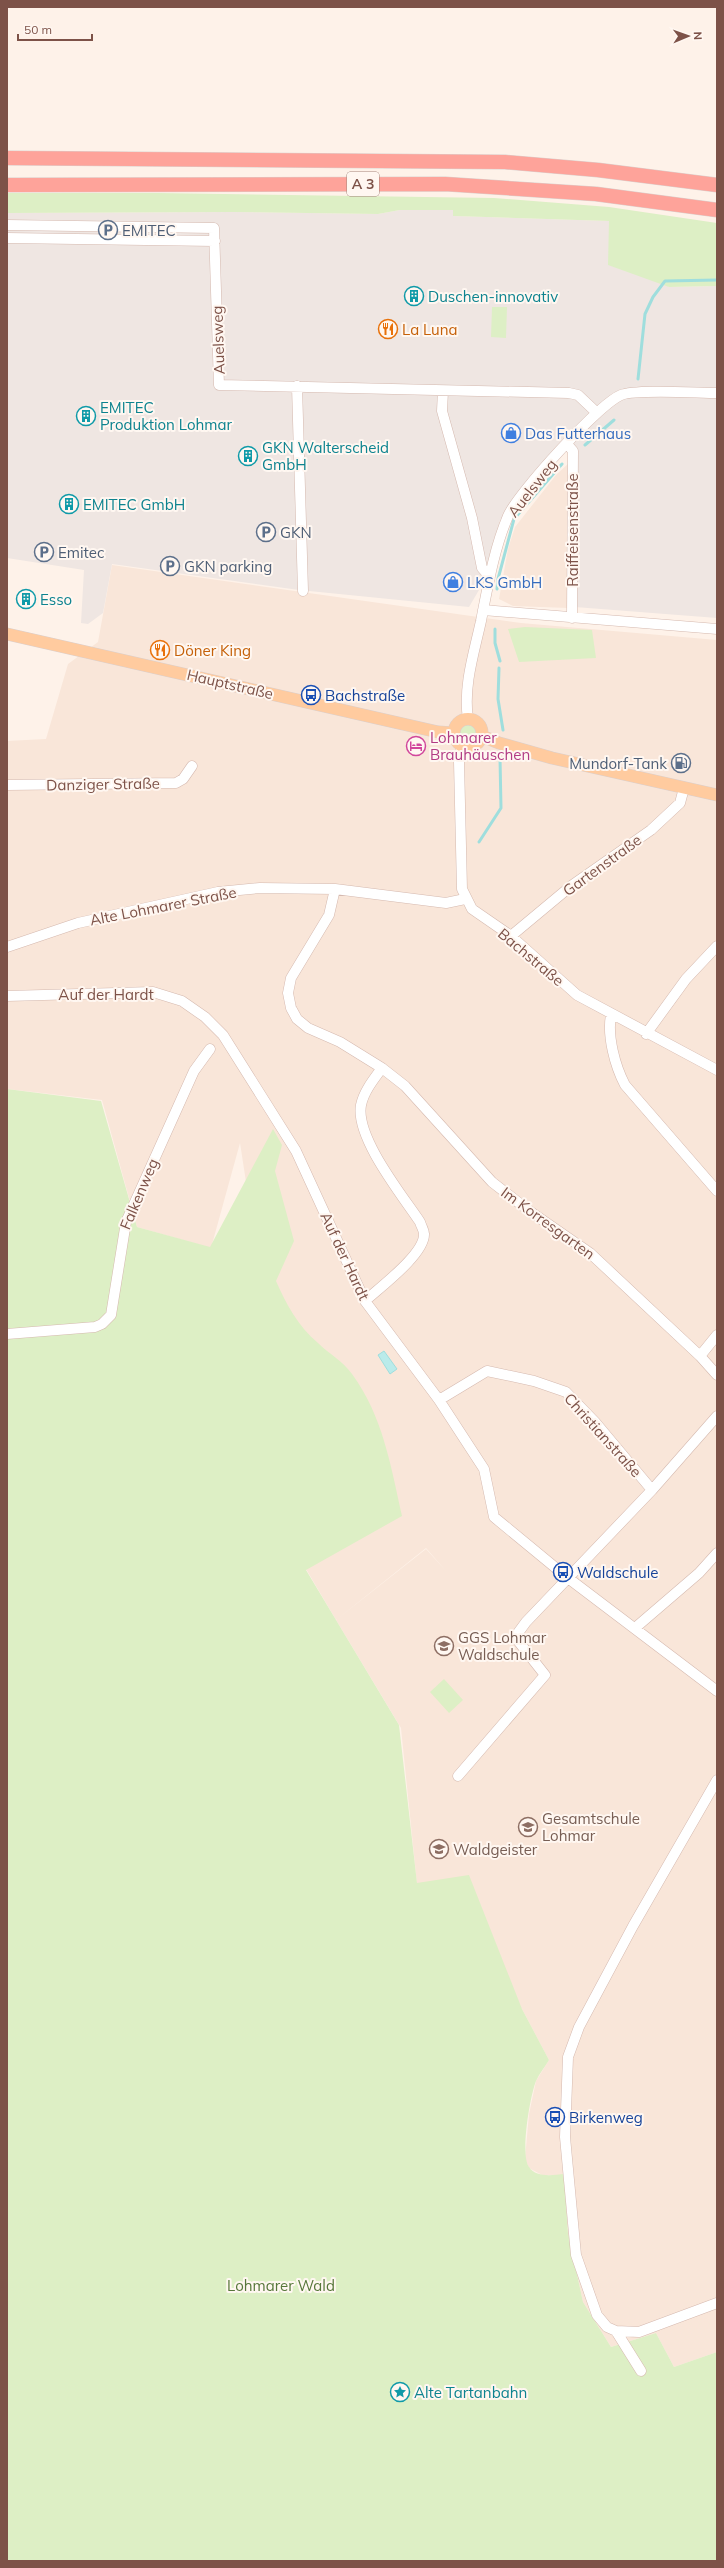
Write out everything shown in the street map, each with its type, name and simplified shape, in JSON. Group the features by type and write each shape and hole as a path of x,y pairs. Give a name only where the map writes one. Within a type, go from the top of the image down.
{"highway":[{"name":"A 3","path":"7,158 506,162 598,170 717,185"},
{"name":"A 3","path":"7,185 445,184 596,194 717,210"}],"main road":[{"name":"Hauptstraße","path":"7,634 438,732 454,733"},
{"path":"468,719 478,723 482,736 476,745 462,746 456,740 454,733 458,722 468,719"},
{"path":"482,736 502,744 552,758 717,795"}],"street":[{"name":"Auelsweg","path":"7,225 214,228 219,385 569,393 578,395 596,412"},
{"path":"7,238 215,241"},
{"path":"297,386 303,591"},
{"path":"443,391 442,411 472,518 482,568 489,576"},
{"name":"Auelsweg","path":"468,719 466,702 468,683 489,576 509,514 542,471 596,412 622,394 717,393"},
{"name":"Raiffeisenstraße","path":"567,444 573,451 572,618"},
{"path":"483,610 717,629"},
{"name":"Bachstraße","path":"462,746 459,762 462,889 465,899 472,909 482,919 511,936 566,987 610,1015 717,1070"},
{"name":"Danziger Straße","path":"7,785 176,783 183,780 192,766"},
{"name":"Gartenstraße","path":"511,936 571,886 651,830 680,803 684,788"},
{"name":"Alte Lohmarer Straße","path":"7,947 78,923 218,892 260,888 335,889 446,903 465,899"},
{"name":"Im Korresgarten","path":"335,889 329,915 291,978 288,993 291,1008 297,1019 308,1028 340,1042 382,1068 405,1086 492,1182 528,1210 590,1253 700,1356 717,1375"},
{"path":"646,1034 686,980 717,946"},
{"name":"Auf der Hardt","path":"7,996 153,992 182,1001 205,1017 223,1035 296,1151 365,1301 439,1400 484,1469 494,1516 568,1578 717,1691"},
{"path":"610,1015 608,1027 620,1075 625,1085 716,1190"},
{"name":"Falkenweg","path":"7,1334 95,1327 102,1324 111,1315 126,1222 194,1071 210,1049"},
{"path":"365,1301 402,1268 421,1245 424,1234 420,1222 362,1128 360,1107 363,1096 382,1068"},
{"path":"700,1356 717,1335"},
{"name":"Christianstraße","path":"439,1400 487,1371 534,1381 566,1392 595,1422 652,1490"},
{"path":"458,1776 545,1675 516,1637 526,1622 652,1490 717,1416"},
{"path":"635,1628 698,1573 717,1553"},
{"path":"717,1780 640,1913 579,2027 568,2057 565,2137 576,2255 597,2314 607,2327 616,2331 639,2332 717,2304"},
{"path":"616,2331 641,2371"}],"shaded area":[{"path":"400,210 453,210 453,216 609,221 669,287 717,286 717,618 575,607 576,447 567,437 500,520 479,590 469,607 299,590 112,564 103,613 88,624 81,623 84,570 7,558 7,213 232,212 378,214"},
{"path":"569,463 568,608 513,606 499,599 508,549 515,527 556,475"},
{"path":"112,565 521,623 717,640 717,2352 674,2367 656,2333 611,2347 583,2302 568,2233 564,2175 542,2175 529,2168 525,2159 529,2114 536,2081 549,2060 522,2009 417,1884 401,1728 336,1620 306,1569 240,1143 211,1248 137,1227 102,1100 7,1089 7,741 46,739 68,664 98,642","holes":["426,1548 446,1571 426,1549 336,1620"]}],"green space":[{"path":"7,193 158,193 494,198 609,207 717,223 717,286 669,287 608,265 609,221 453,216 453,210 400,210 378,214 232,212 7,213"},
{"path":"492,307 507,307 506,338 491,337"},
{"path":"525,627 592,630 596,658 519,662 508,629"},
{"path":"468,724 475,729 476,732 471,739 468,740 461,735 460,732 465,725"},
{"name":"Lohmarer Wald","path":"7,1089 101,1101 137,1227 210,1247 273,1129 282,1145 275,1171 294,1241 276,1281 288,1306 304,1329 322,1347 345,1366 363,1390 379,1424 390,1461 402,1516 306,1570 399,1725 417,1883 469,1875 522,2009 549,2060 536,2081 531,2099 527,2125 525,2151 526,2160 529,2167 536,2173 545,2175 564,2174 568,2233 583,2302 611,2347 656,2333 674,2367 717,2352 717,2561 7,2561"},
{"path":"444,1679 463,1700 449,1713 430,1692"}],"water":[{"path":"384,1351 397,1369 390,1374 378,1355"}],"waterway":[{"path":"638,379 645,314 653,297 665,281 717,280"},
{"path":"585,445 614,420"},
{"path":"497,589 498,579 514,519 562,464"},
{"path":"495,629 495,643 500,661"},
{"path":"499,668 498,699 503,730"},
{"path":"479,842 501,808 500,758"}],"place":[{"name":"EMITEC","path":"108,230"},
{"name":"Duschen-innovativ","path":"414,296"},
{"name":"La Luna","path":"388,329"},
{"name":"EMITEC Produktion Lohmar","path":"86,416"},
{"name":"Das Futterhaus","path":"511,433"},
{"name":"GKN Walterscheid GmbH","path":"248,456"},
{"name":"EMITEC GmbH","path":"69,504"},
{"name":"GKN","path":"266,532"},
{"name":"Emitec","path":"44,552"},
{"name":"GKN parking","path":"170,566"},
{"name":"LKS GmbH","path":"453,582"},
{"name":"Esso","path":"26,599"},
{"name":"Döner King","path":"160,650"},
{"name":"Bachstraße","path":"311,695"},
{"name":"Lohmarer Brauhäuschen","path":"416,746"},
{"name":"Mundorf-Tank","path":"681,763"},
{"name":"Waldschule","path":"563,1572"},
{"name":"GGS Lohmar Waldschule","path":"444,1646"},
{"name":"Gesamtschule Lohmar","path":"528,1827"},
{"name":"Waldgeister","path":"439,1849"},
{"name":"Birkenweg","path":"555,2117"},
{"name":"Alte Tartanbahn","path":"400,2392"}]}
